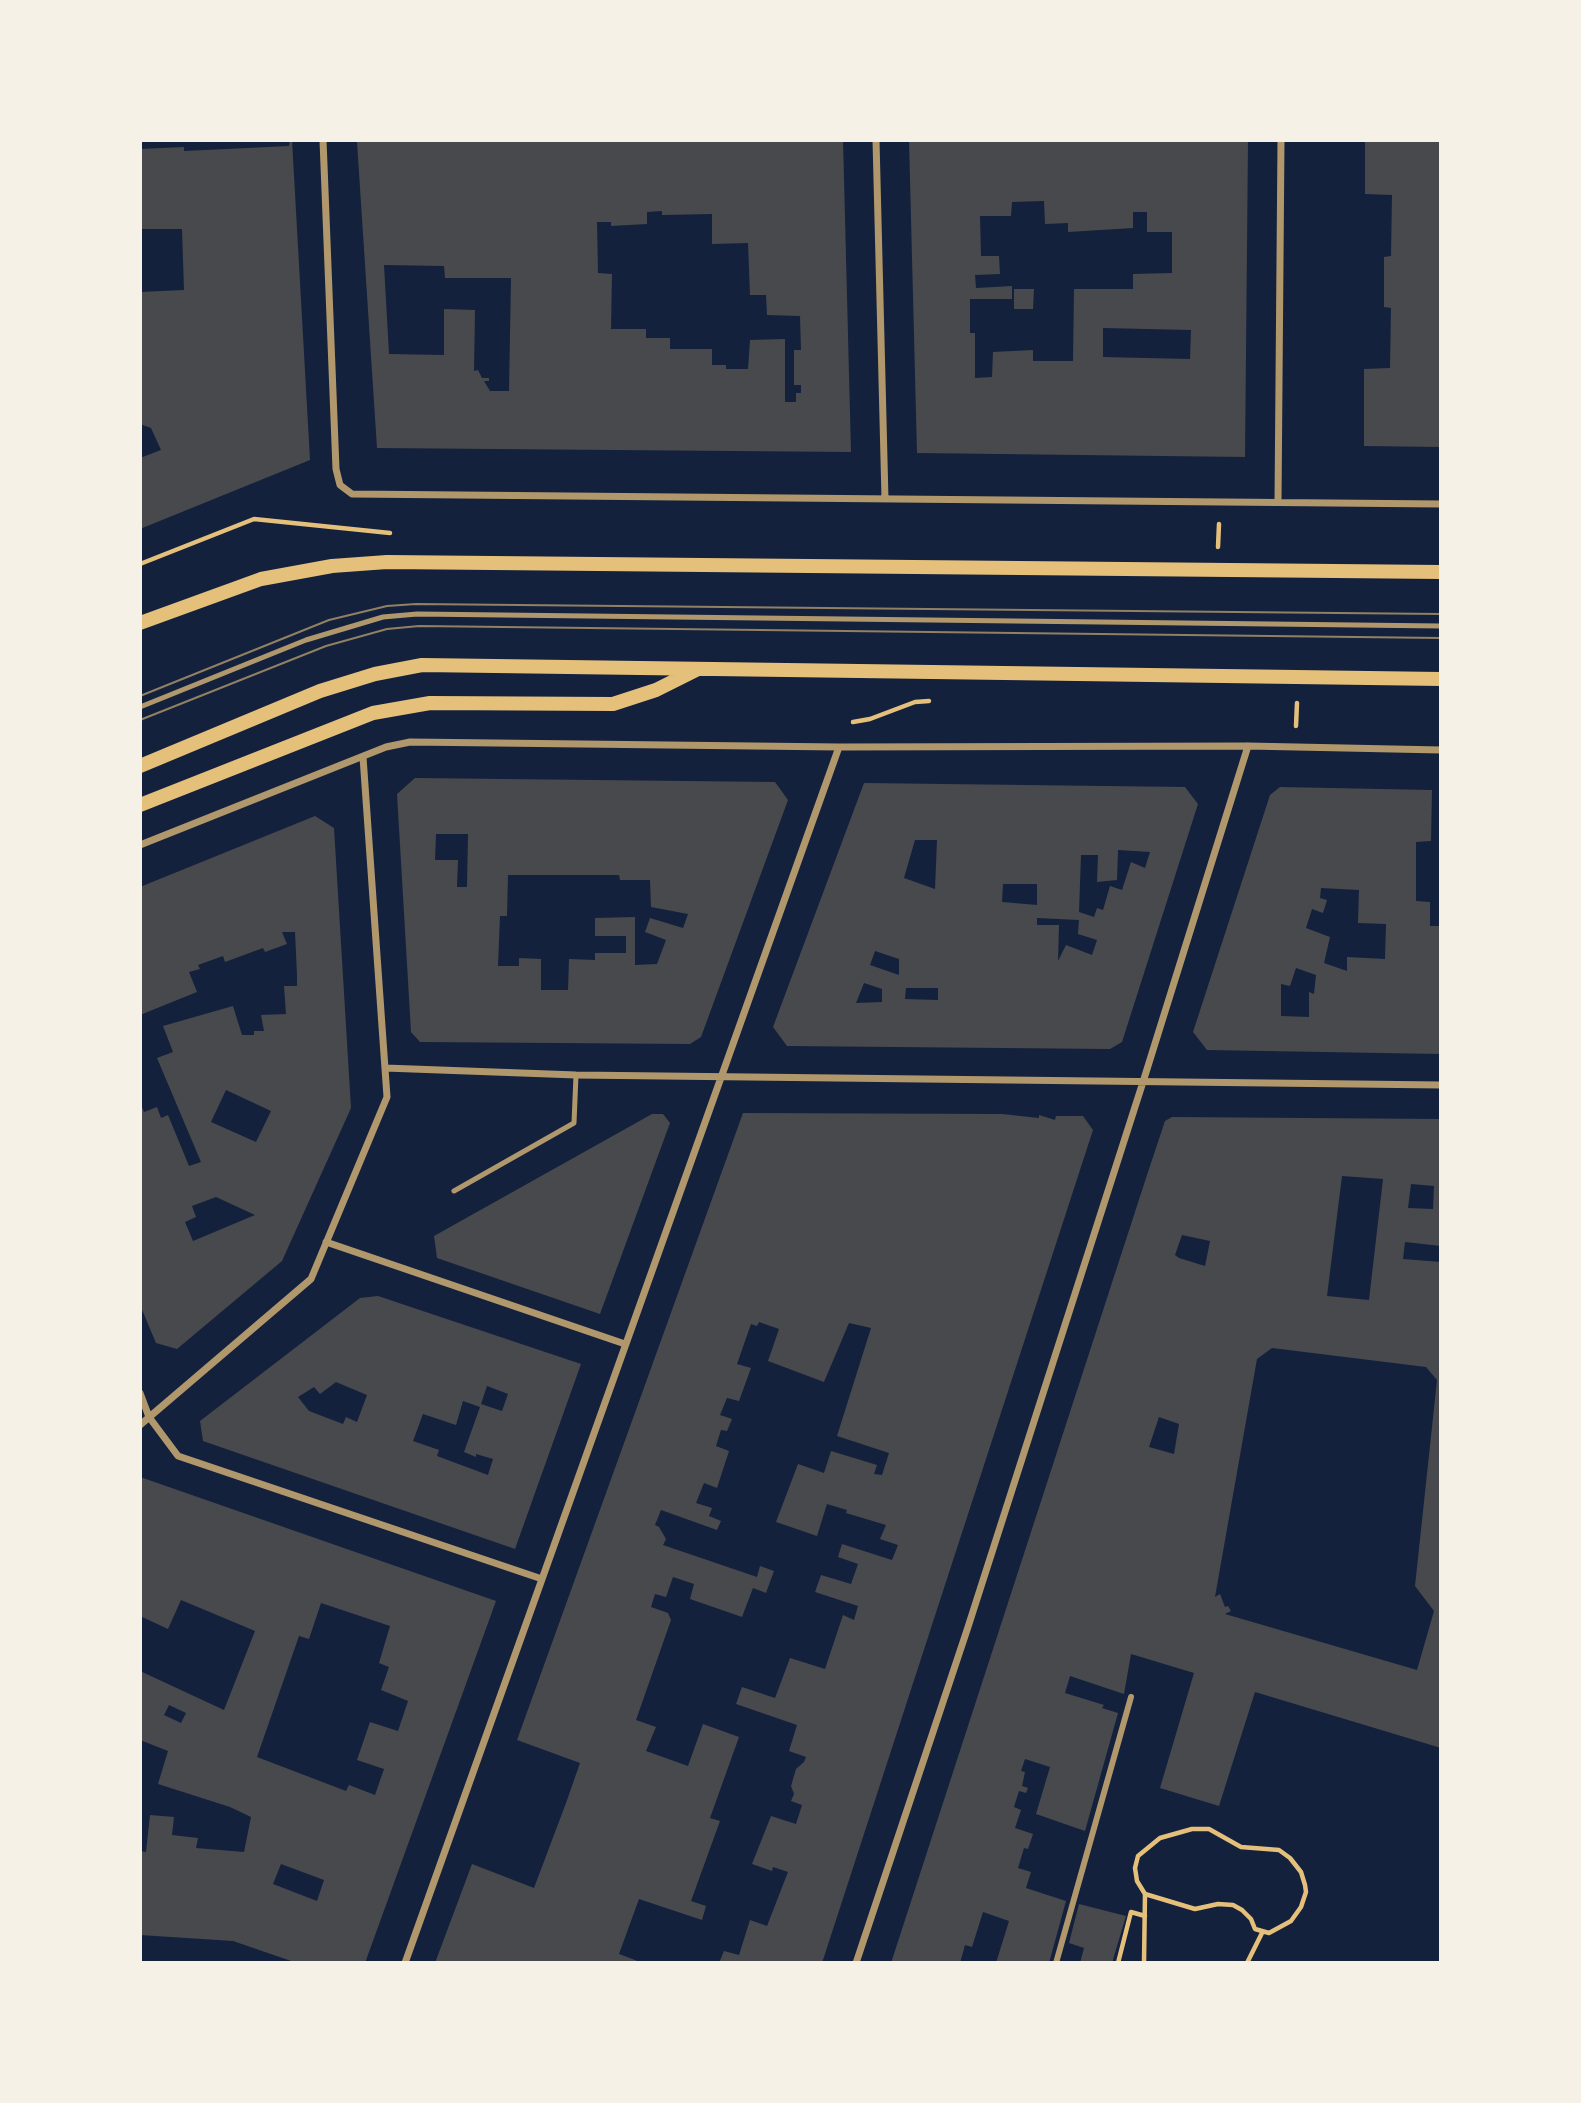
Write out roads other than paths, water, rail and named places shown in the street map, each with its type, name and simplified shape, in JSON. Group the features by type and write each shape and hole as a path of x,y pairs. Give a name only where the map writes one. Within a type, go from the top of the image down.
{"main road":[{"path":"140,623 261,579 332,566 387,562 1441,572"},
{"path":"140,765 320,691 374,674 422,665 1441,679"},
{"path":"140,805 373,713 430,703 613,704 656,690 699,668"}],"street":[{"path":"323,140 335,455 340,485 344,490 362,495 1441,504"},
{"path":"876,140 885,499"},
{"path":"1278,502 1281,140"},
{"path":"140,845 386,747 410,742 839,747 1248,746 1441,750"},
{"path":"856,1963 972,1614 1248,746"},
{"path":"405,1963 839,747"},
{"path":"140,1425 311,1279 387,1097 363,757"},
{"path":"385,1068 576,1075 1441,1085"},
{"path":"326,1242 625,1344"},
{"path":"140,1393 149,1417 178,1456 542,1579"},
{"path":"1056,1963 1130,1697"}],"lane":[{"path":"140,708 306,640 383,617 417,614 1441,626"},
{"path":"454,1191 574,1123 576,1075"}],"tram line":[{"path":"140,696 329,620 387,606 416,604 1441,614"},
{"path":"140,720 326,646 387,629 419,626 1441,638"}]}
